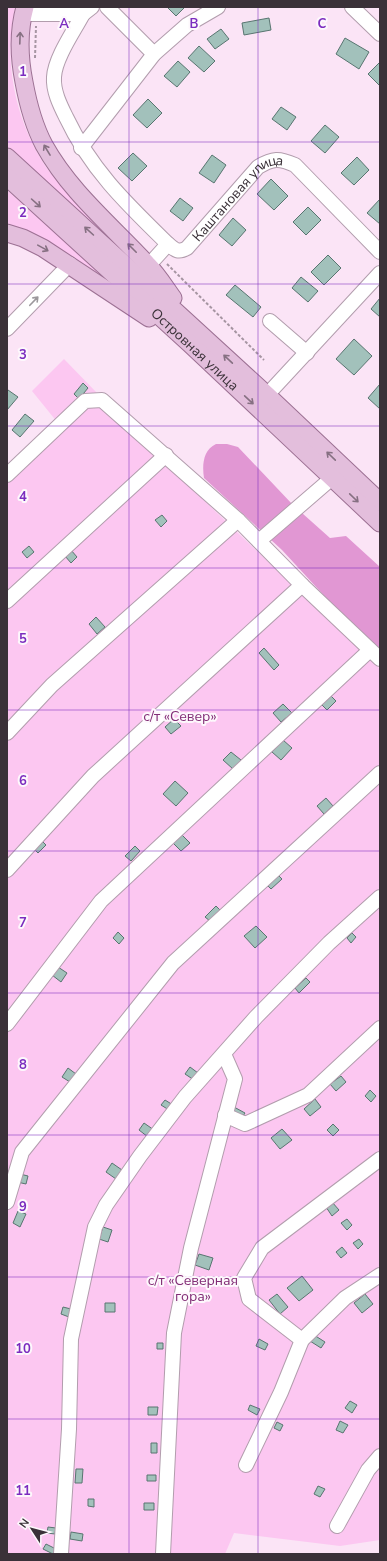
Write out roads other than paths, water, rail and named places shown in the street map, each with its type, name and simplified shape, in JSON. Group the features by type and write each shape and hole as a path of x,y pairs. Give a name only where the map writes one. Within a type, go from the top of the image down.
{"main road":[{"path":"24,10 20,34 22,70 33,120 44,144 55,163 78,193 157,264 195,339"},
{"name":"Островная улица","path":"7,157 195,339 332,478 380,523"},
{"name":"Островная улица","path":"7,177 195,339 267,395 380,502"},
{"path":"7,233 23,238 43,248 195,339"}],"street":[{"path":"108,7 154,54"},
{"path":"81,148 154,54 187,25 218,7"},
{"path":"352,7 380,34"},
{"path":"24,10 87,10 56,66 54,78 59,103 81,148 116,193 168,244"},
{"name":"Каштановая улица","path":"157,264 168,244 176,250 181,251 187,248 258,167 269,160 284,160 295,166 380,252"},
{"path":"7,330 70,264"},
{"path":"267,395 380,273"},
{"path":"270,321 307,352"},
{"path":"7,475 85,400 102,400 238,520 302,585 375,654 102,901 7,1024"},
{"path":"7,601 166,455"},
{"path":"259,541 332,478"},
{"path":"7,733 52,685 238,520"},
{"path":"7,870 93,776 302,585"},
{"path":"7,1202 22,1152 173,963 380,773"},
{"path":"61,1554 69,1429 71,1339 95,1227 106,1205 140,1156 185,1097 256,1017 329,943 380,897"},
{"path":"225,1115 245,1124 308,1095 380,1028"},
{"path":"163,1554 174,1333 190,1248 235,1079 224,1054"},
{"path":"302,1340 249,1299 244,1278 262,1248 380,1159"},
{"path":"246,1465 281,1392 302,1340 346,1298 380,1274"},
{"path":"337,1526 368,1470 380,1456"}],"park label":[{"name":"с/т «Север»","path":"180,716"},
{"name":"с/т «Северная гора»","path":"193,1288"}]}
